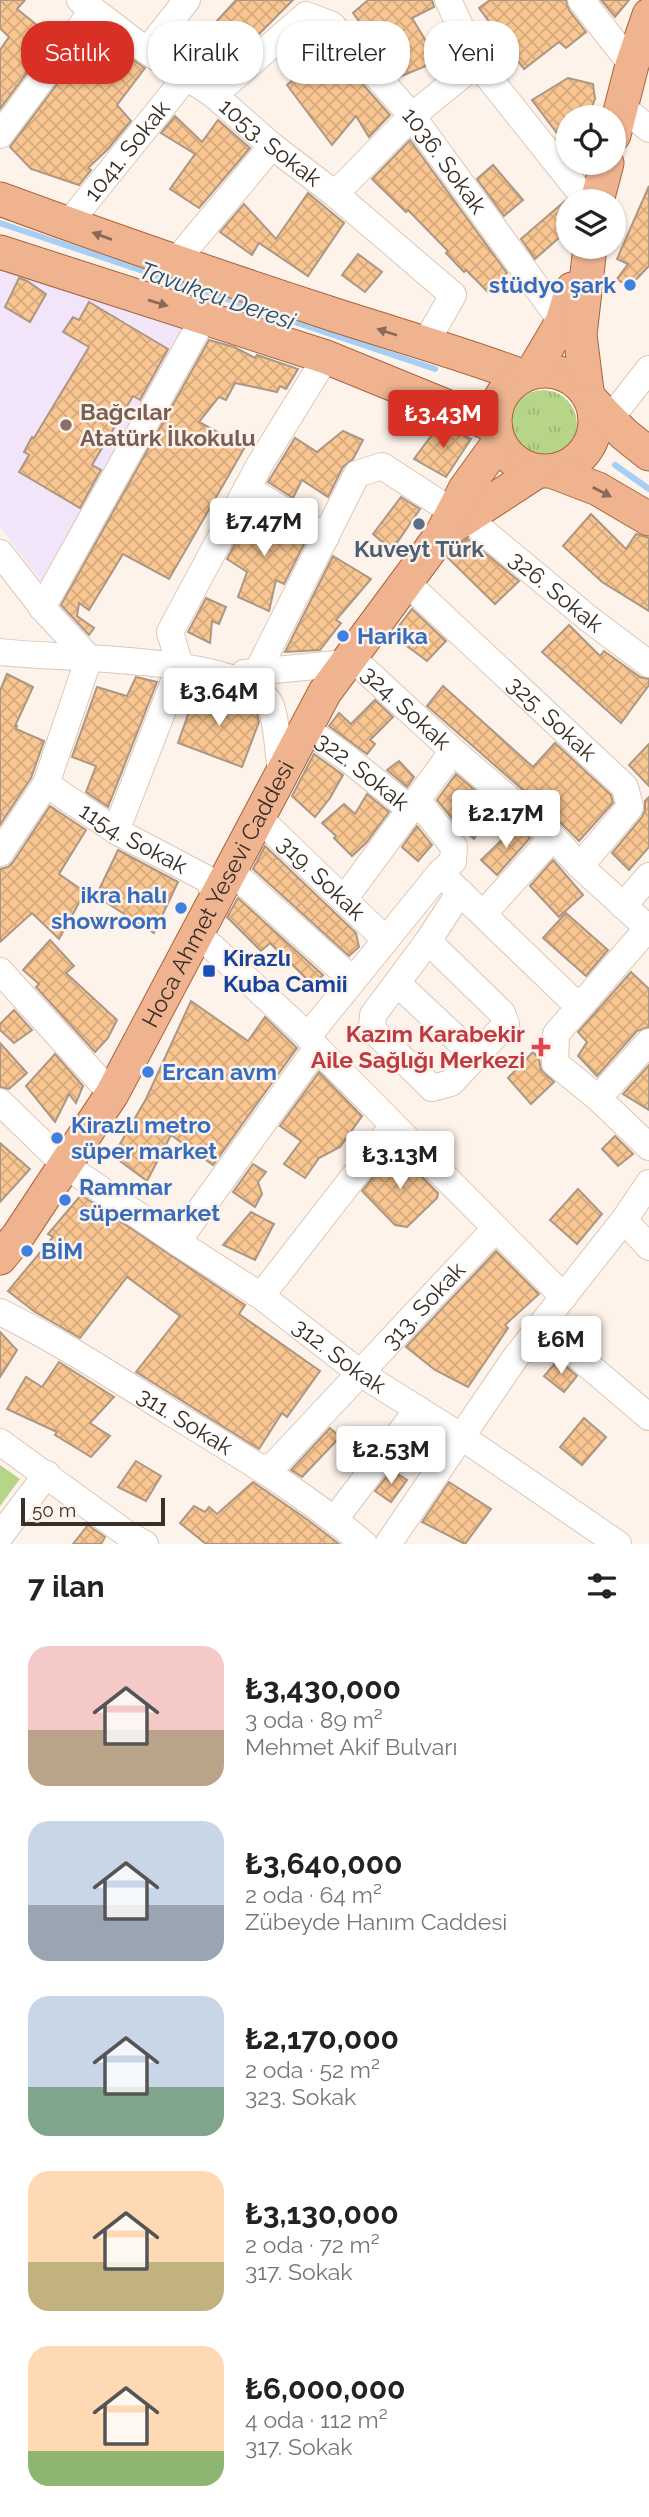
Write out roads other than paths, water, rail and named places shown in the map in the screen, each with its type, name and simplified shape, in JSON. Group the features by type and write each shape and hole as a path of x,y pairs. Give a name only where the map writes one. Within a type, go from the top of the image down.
{"main road":[{"path":"622,105 649,15"},
{"path":"0,199 175,262 425,344 528,373"},
{"path":"0,252 326,358 497,434"},
{"path":"528,373 562,322 580,259"},
{"path":"453,521 544,471 566,467 589,447 595,432 596,404 580,335 589,259"},
{"path":"649,454 596,404 576,380 563,373 548,370 528,373 510,384 496,411 497,434 508,456 522,466 598,489 649,519"},
{"path":"453,521 466,489 497,434"},
{"name":"Hoca Ahmet Yesevi Caddesi","path":"0,1258 18,1236 112,1094 325,692 453,521"}],"street":[{"path":"147,51 187,0"},
{"path":"448,0 458,21"},
{"path":"581,0 632,65"},
{"path":"0,135 87,5"},
{"name":"1053. Sokak","path":"87,5 147,51"},
{"name":"1036. Sokak","path":"214,95 306,15 332,25 412,116 562,322"},
{"name":"1041. Sokak","path":"68,224 181,84"},
{"name":"1053. Sokak","path":"198,84 272,146 335,194 453,295 425,344"},
{"path":"335,194 412,116 451,84"},
{"path":"494,84 577,189"},
{"path":"626,123 649,128"},
{"path":"175,262 272,146"},
{"path":"42,608 204,317"},
{"path":"116,831 180,666 170,632 247,488 326,358"},
{"path":"596,404 649,369"},
{"name":"326. Sokak","path":"326,537 358,474 382,466 649,664"},
{"path":"247,488 326,537 257,672"},
{"path":"0,553 42,608 89,658"},
{"name":"325. Sokak","path":"406,582 625,787 630,807 580,866"},
{"path":"2,658 89,658 180,666 222,676 259,690 271,704 281,773"},
{"path":"0,853 46,784 89,658"},
{"path":"222,676 348,660"},
{"name":"324. Sokak","path":"348,660 553,837 580,866 649,929"},
{"name":"322. Sokak","path":"177,1242 353,980 440,873 453,861 454,847 425,810 410,809 305,728"},
{"path":"345,898 453,751"},
{"name":"1154. Sokak","path":"46,784 116,831 209,880 222,884 353,980"},
{"name":"319. Sokak","path":"258,817 385,939"},
{"path":"483,914 553,837"},
{"path":"440,873 579,1007"},
{"path":"623,906 649,876"},
{"path":"428,941 502,1013 506,1024 451,1083 432,1088 372,1029 373,1015 428,941 460,892"},
{"path":"649,929 556,1034 555,1063 598,1098 649,1147"},
{"path":"197,932 312,1042 564,1297"},
{"path":"0,971 112,1094"},
{"path":"397,983 476,1057"},
{"path":"598,1098 649,1042"},
{"name":"312. Sokak","path":"0,1102 65,1165 261,1296 360,1373 462,1437 618,1544"},
{"path":"261,1296 393,1126"},
{"path":"388,1544 515,1358 624,1220 649,1183"},
{"path":"624,1220 649,1247"},
{"name":"313. Sokak","path":"262,1468 274,1465 495,1229"},
{"name":"311. Sokak","path":"0,1312 42,1332 262,1468 335,1519 364,1544"},
{"path":"541,1325 649,1418"},
{"path":"335,1519 418,1409"},
{"path":"0,1442 47,1474 130,1541"},
{"path":"0,1536 47,1474"}],"waterway":[{"name":"Tavukçu Deresi","path":"0,223 435,369"},
{"name":"Tavukçu Deresi","path":"615,465 649,489"}],"place":[{"name":"stüdyo şark","path":"630,285"},
{"name":"Bağcılar Atatürk İlkokulu","path":"66,425"},
{"name":"Kuveyt Türk","path":"419,524"},
{"name":"Harika","path":"343,636"},
{"name":"ikra halı showroom","path":"181,908"},
{"name":"Kirazlı Kuba Camii","path":"209,971"},
{"name":"Kazım Karabekir Aile Sağlığı Merkezi","path":"541,1047"},
{"name":"Ercan avm","path":"148,1072"},
{"name":"Kirazlı metro süper market","path":"57,1138"},
{"name":"Rammar süpermarket","path":"65,1200"},
{"name":"BİM","path":"27,1251"}]}
